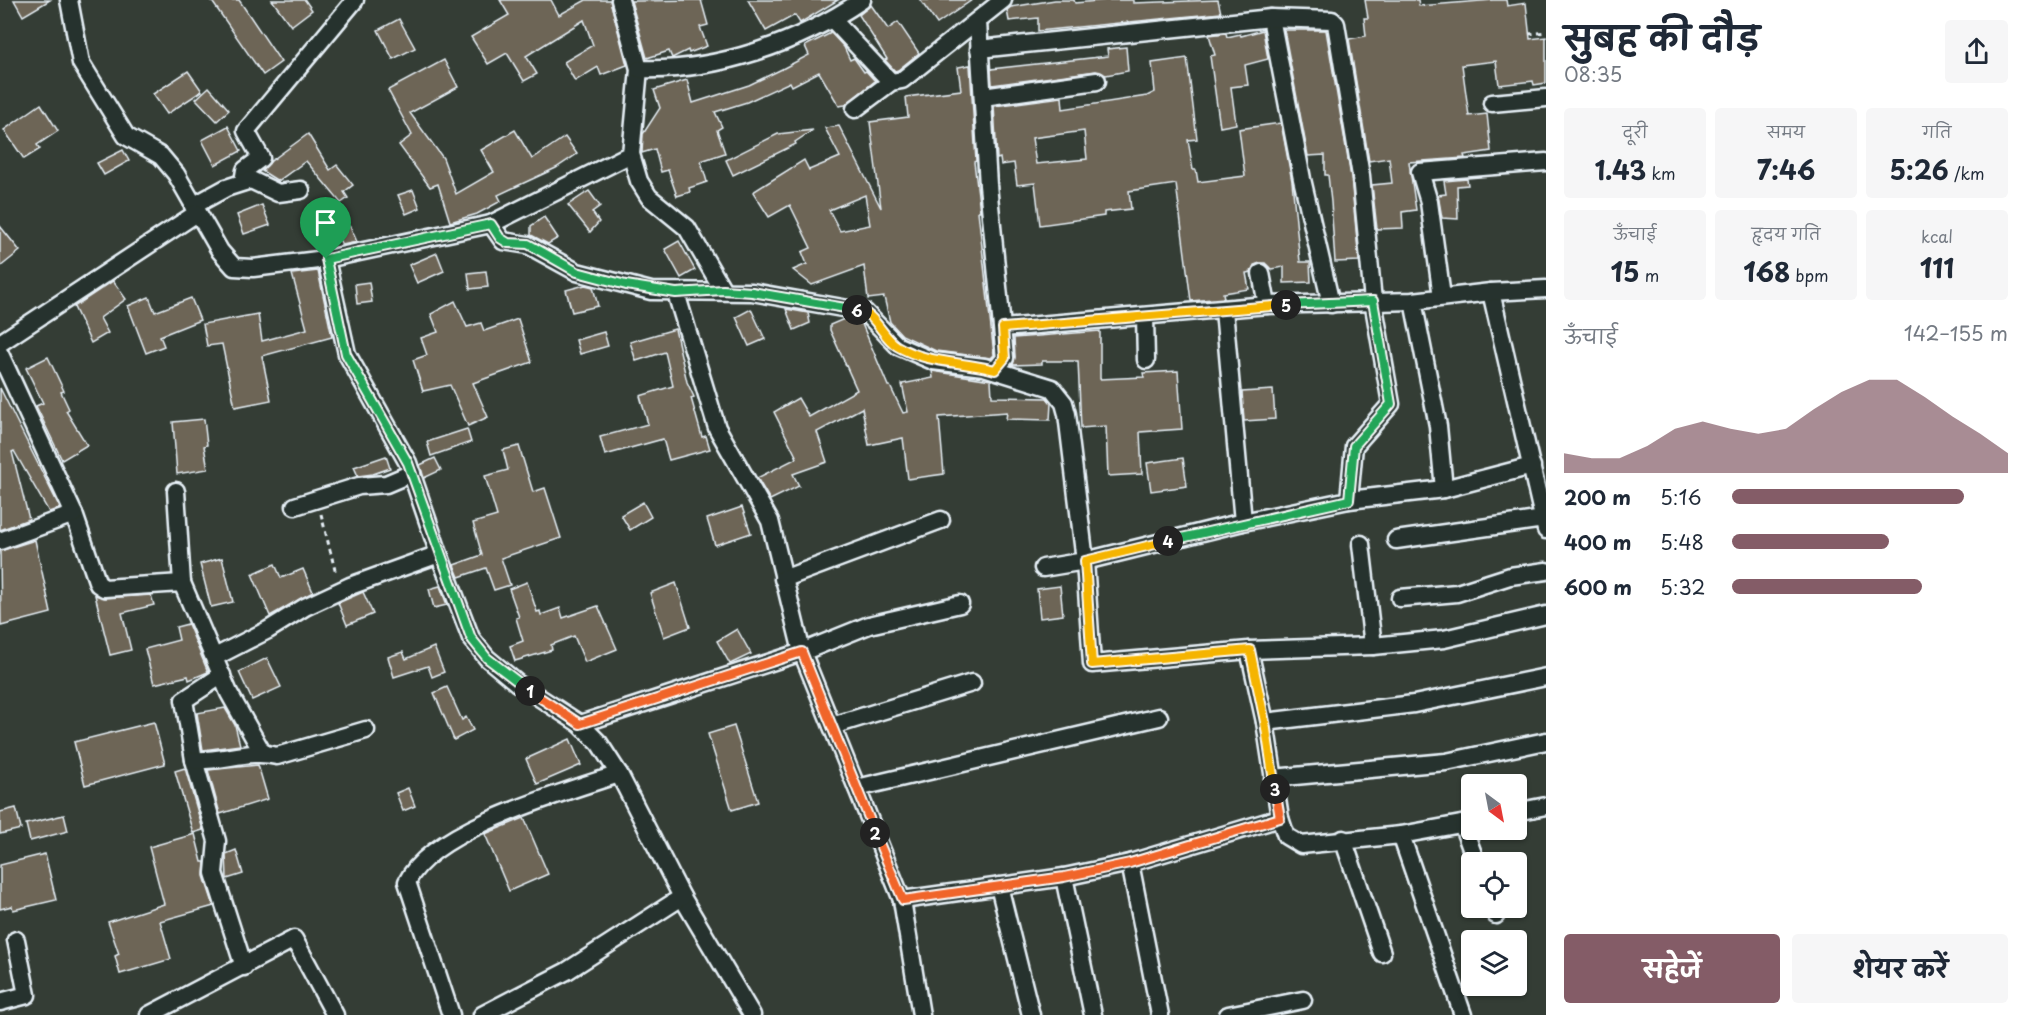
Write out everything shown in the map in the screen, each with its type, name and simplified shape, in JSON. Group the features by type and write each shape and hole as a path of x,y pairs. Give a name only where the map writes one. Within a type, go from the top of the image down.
{"street":[{"path":"69,0 81,63 126,136 161,156 176,174 220,251 234,267 253,268 326,259 491,224 619,157 632,154"},
{"path":"243,182 245,170 261,158 246,131 355,0"},
{"path":"620,0 639,69 632,154 639,181 661,208 687,228 723,290"},
{"path":"639,69 664,70 725,60 755,52 833,20 862,0"},
{"path":"855,109 891,82 902,80 1003,0"},
{"path":"979,49 1271,18 1326,18 1336,24 1361,176 1373,301 1391,404 1354,446 1349,500"},
{"path":"1271,18 1302,179 1331,304"},
{"path":"833,20 891,82"},
{"path":"978,22 988,185 1005,358 995,370"},
{"path":"983,97 1098,81"},
{"path":"1492,103 1546,98"},
{"path":"1442,297 1429,202 1420,172 1546,162"},
{"path":"0,343 225,188 251,180 278,193 301,190"},
{"path":"491,224 503,241 528,244 577,272 651,291 676,293 723,290 865,312 898,346 933,361 995,370 1052,388 1064,403 1085,561 1092,664 1250,650 1373,646 1444,639 1546,615"},
{"path":"326,259 346,354 412,473 439,554 471,638 487,658 517,683 580,724 599,743 620,774 682,897 752,1015"},
{"path":"1261,273 1267,305"},
{"path":"1003,328 1267,305 1413,301 1491,291 1546,289"},
{"path":"1395,540 1545,525 1541,491 1532,466 1491,291"},
{"path":"676,293 717,428 770,520 802,652 903,900 921,1015"},
{"path":"1413,301 1438,426 1444,489"},
{"path":"1224,310 1243,522"},
{"path":"1145,317 1146,360"},
{"path":"0,354 74,514 100,587 182,583"},
{"path":"1043,568 1085,561 1243,522 1349,500 1444,489 1532,466"},
{"path":"295,506 359,486 386,484 412,473"},
{"path":"176,491 182,583 222,675 262,752"},
{"path":"0,541 74,514"},
{"path":"783,579 941,520"},
{"path":"1361,544 1373,646"},
{"path":"214,657 341,590 439,554"},
{"path":"1400,598 1457,593 1510,576 1546,571"},
{"path":"580,724 802,652 869,625 960,604"},
{"path":"1250,650 1265,722 1280,818 1286,836 1293,842 1301,845 1343,839 1401,836 1461,824"},
{"path":"222,675 184,700 194,760 217,841 214,873 244,967"},
{"path":"1265,722 1414,704 1546,677"},
{"path":"832,726 972,683"},
{"path":"857,788 1159,717"},
{"path":"194,760 208,761 262,752 277,756 366,730"},
{"path":"1273,778 1321,776 1446,762 1546,741"},
{"path":"451,1015 407,882 412,872 430,855 487,822 620,774"},
{"path":"1527,810 1546,806"},
{"path":"903,900 1064,877 1130,863 1280,818"},
{"path":"1401,836 1463,1015"},
{"path":"1343,839 1382,953"},
{"path":"1130,863 1160,1015"},
{"path":"1064,877 1093,1015"},
{"path":"999,886 1031,1015"},
{"path":"482,1015 567,971 682,897"},
{"path":"149,1015 294,939 335,1015"},
{"path":"0,1002 27,995 16,940"},
{"path":"1228,1015 1303,1000"}],"path":[{"path":"1529,34 1546,32"},
{"path":"318,500 341,590"}],"building":[{"path":"14,0 50,0 23,16"},
{"path":"211,0 239,0 281,62 263,75"},
{"path":"272,0 305,0 312,10 291,26"},
{"path":"500,0 551,0 559,15 586,0 610,0 627,65 601,75 598,67 575,81 564,62 593,45 584,20 526,56 537,74 524,81 507,53 488,64 471,37 509,15"},
{"path":"701,0 708,25 700,27 707,46 689,53 688,50 672,58 669,51 647,58 631,1"},
{"path":"748,0 838,0 800,23 795,15 766,31"},
{"path":"920,0 972,0 937,24"},
{"path":"1055,0 1074,0 1075,3 1133,0 1133,3 1218,0 1221,13 1038,31 1038,18 1009,21 1007,10 1011,7"},
{"path":"1365,0 1418,0 1419,6 1493,0 1506,0 1507,6 1526,3 1530,39 1546,37 1546,83 1534,85 1533,81 1499,85 1496,61 1462,65 1469,116 1487,114 1491,151 1464,155 1465,158 1409,162 1416,210 1402,212 1403,228 1377,229 1372,185 1392,183 1389,158 1369,161 1349,39 1366,36 1364,18 1368,18"},
{"path":"871,5 888,29 898,22 919,53 898,70 895,71 885,60 887,59 859,15"},
{"path":"399,19 415,48 393,59 378,30"},
{"path":"1263,30 1268,59 1245,65 1248,85 1231,87 1236,124 1220,127 1210,56 1215,55 1209,35 1226,33 1227,37 1240,34 1241,36"},
{"path":"1284,30 1326,30 1351,177 1359,261 1335,262 1328,175 1325,175 1325,155 1308,156"},
{"path":"831,33 844,47 850,60 854,58 864,72 866,71 875,81 845,105 839,106 819,72 792,86 790,82 747,102 715,112 722,127 717,130 725,153 701,161 707,182 689,188 690,192 677,196 668,170 661,172 655,149 642,153 643,134 660,108 654,90 687,80 693,103 749,85 809,55 805,46"},
{"path":"1126,47 1128,71 1106,75 1096,71 992,85 991,69 1108,56 1107,49"},
{"path":"1187,58 1197,139 1188,140 1193,170 1196,170 1198,182 1245,176 1239,129 1281,123 1292,181 1300,262 1310,262 1311,282 1284,283 1284,267 1271,269 1265,263 1260,263 1254,265 1251,272 1246,273 1249,289 1223,293 1224,298 1191,301 1176,184 1129,191 1131,209 1104,212 1104,216 1040,225 1035,183 1017,185 1014,163 1001,165 1000,158 997,159 994,106 1062,97 1063,109 1147,96 1155,92 1152,63","holes":["1084,131 1087,159 1036,164 1032,138"]},
{"path":"444,60 458,87 410,113 443,158 456,194 494,172 481,150 515,130 532,159 565,137 577,154 556,168 498,195 501,201 477,214 450,222 438,184 430,187 399,145 412,135 388,90"},
{"path":"970,65 976,161 974,162 980,211 978,211 994,355 991,358 936,351 902,335 890,322 884,297 868,299 864,266 812,285 793,270 807,264 802,252 811,248 790,205 769,217 753,192 804,160 809,170 840,157 825,128 839,126 881,208 870,122 908,117 906,97 961,90 958,67","holes":["865,195 870,225 840,231 829,210"]},
{"path":"188,71 202,91 167,114 153,94"},
{"path":"209,87 229,110 217,121 196,99"},
{"path":"41,104 58,131 37,145 40,149 24,159 4,130"},
{"path":"228,126 241,151 215,165 202,140"},
{"path":"813,130 795,142 796,144 733,175 726,160 778,134"},
{"path":"308,134 330,170 337,165 353,185 344,192 348,198 341,203 306,161 278,181 262,171 271,161"},
{"path":"123,150 129,161 104,175 97,163"},
{"path":"1467,179 1468,185 1457,186 1458,219 1442,218 1438,195 1446,194 1444,181"},
{"path":"413,190 420,208 406,214 398,195"},
{"path":"589,191 600,206 592,212 599,222 590,232 568,205"},
{"path":"262,205 270,225 244,234 237,215"},
{"path":"544,217 558,238 548,244 531,235 531,226"},
{"path":"0,226 20,251 0,267"},
{"path":"350,226 357,242 342,245 336,233"},
{"path":"679,241 695,270 681,278 665,249"},
{"path":"437,253 444,271 417,283 409,265"},
{"path":"318,271 332,337 262,356 271,400 235,407 222,344 207,346 203,324 258,314 262,341 307,329 292,274"},
{"path":"486,271 488,287 470,289 468,273"},
{"path":"113,281 126,299 100,318 108,333 91,343 74,307"},
{"path":"369,282 372,302 357,304 355,284"},
{"path":"585,285 593,287 598,306 572,312 566,290"},
{"path":"149,297 155,312 191,298 200,320 160,336 164,346 146,353 128,306"},
{"path":"455,301 467,327 481,323 484,331 518,319 532,362 473,383 488,417 468,426 450,385 423,391 413,360 427,355 421,338 438,332 431,314"},
{"path":"751,309 765,339 749,346 736,317"},
{"path":"786,309 808,313 810,323 794,330"},
{"path":"844,319 862,324 888,386 903,413 908,412 902,384 933,378 932,371 991,380 992,397 1047,398 1051,403 1050,420 1006,419 1007,412 939,417 944,474 908,479 903,438 869,445 862,408 817,432 827,462 793,474 799,486 770,500 757,478 797,458 774,412 798,398 809,417 857,390 830,330 830,325"},
{"path":"675,329 687,382 694,397 691,398 702,437 706,436 710,449 669,460 663,439 605,455 600,437 648,424 640,396 673,386 665,352 636,361 630,342"},
{"path":"1100,331 1100,379 1144,377 1143,373 1178,371 1182,429 1140,432 1142,474 1108,476 1106,426 1081,428 1078,361 1042,361 1042,364 1013,365 1014,338"},
{"path":"604,332 608,346 580,354 576,340"},
{"path":"48,357 64,391 61,392 69,409 66,411 87,445 62,460 36,406 43,403 26,368"},
{"path":"0,388 60,508 49,512 14,451 12,452 29,519 0,530"},
{"path":"1273,390 1275,419 1244,421 1242,392"},
{"path":"204,419 207,445 204,446 208,469 177,474 173,422"},
{"path":"467,429 471,442 431,456 427,442"},
{"path":"519,446 533,492 545,488 561,538 501,558 510,585 494,590 486,568 459,577 454,565 482,555 473,523 497,516 485,476 508,470 503,450"},
{"path":"386,456 390,468 358,476 354,467"},
{"path":"435,458 441,470 424,478 420,465"},
{"path":"1183,458 1187,486 1151,491 1147,463"},
{"path":"643,502 651,517 630,530 621,515"},
{"path":"742,507 751,533 715,545 707,519"},
{"path":"35,540 51,613 1,626 0,551"},
{"path":"222,558 233,602 211,607 200,564"},
{"path":"275,564 281,578 303,569 313,592 270,616 252,574"},
{"path":"527,582 537,612 540,611 541,615 560,608 563,618 598,606 617,649 585,662 574,636 551,645 552,650 515,661 510,646 523,641 516,618 519,617 509,589"},
{"path":"676,583 690,627 664,637 650,593"},
{"path":"440,586 447,605 434,608 429,589"},
{"path":"1060,586 1063,615 1040,618 1037,589"},
{"path":"363,592 373,614 347,625 338,603"},
{"path":"95,595 105,598 151,595 154,605 122,613 131,650 110,655"},
{"path":"188,624 208,672 189,680 188,676 154,684 145,649 179,640 176,627"},
{"path":"737,629 751,654 730,664 717,641"},
{"path":"434,647 444,672 432,677 428,666 394,677 388,657 403,652 406,659"},
{"path":"267,658 281,687 252,700 239,672"},
{"path":"447,687 462,720 466,717 473,730 454,740 434,693"},
{"path":"225,708 235,725 240,745 203,750 197,713"},
{"path":"154,722 165,764 85,785 74,742"},
{"path":"734,726 758,802 732,810 708,734"},
{"path":"570,739 581,765 537,784 526,759"},
{"path":"258,765 268,799 220,814 208,770"},
{"path":"185,768 203,830 193,833 175,771"},
{"path":"408,788 415,806 403,811 396,793"},
{"path":"16,808 21,829 0,834 0,812"},
{"path":"64,815 68,831 30,841 26,824"},
{"path":"524,818 548,874 509,891 485,834"},
{"path":"195,834 202,862 205,862 204,876 214,906 160,921 171,959 120,974 115,956 119,954 108,922 164,904 149,847"},
{"path":"236,850 243,874 227,879 226,854"},
{"path":"45,854 56,900 13,910 12,906 0,909 0,865"}],"route":[{"path":"491,224 503,241 528,244 577,272 651,291 752,292 865,312 876,322 883,334 898,346 933,361 995,370 1005,358 1003,328 1267,305 1373,301 1391,404 1354,446 1349,500 1243,522 1085,561 1092,664 1250,650 1265,722 1280,818 1130,863 1064,877 903,900 802,652 580,724 517,683 487,658 471,638 408,463 346,354 326,259 491,224"}]}
